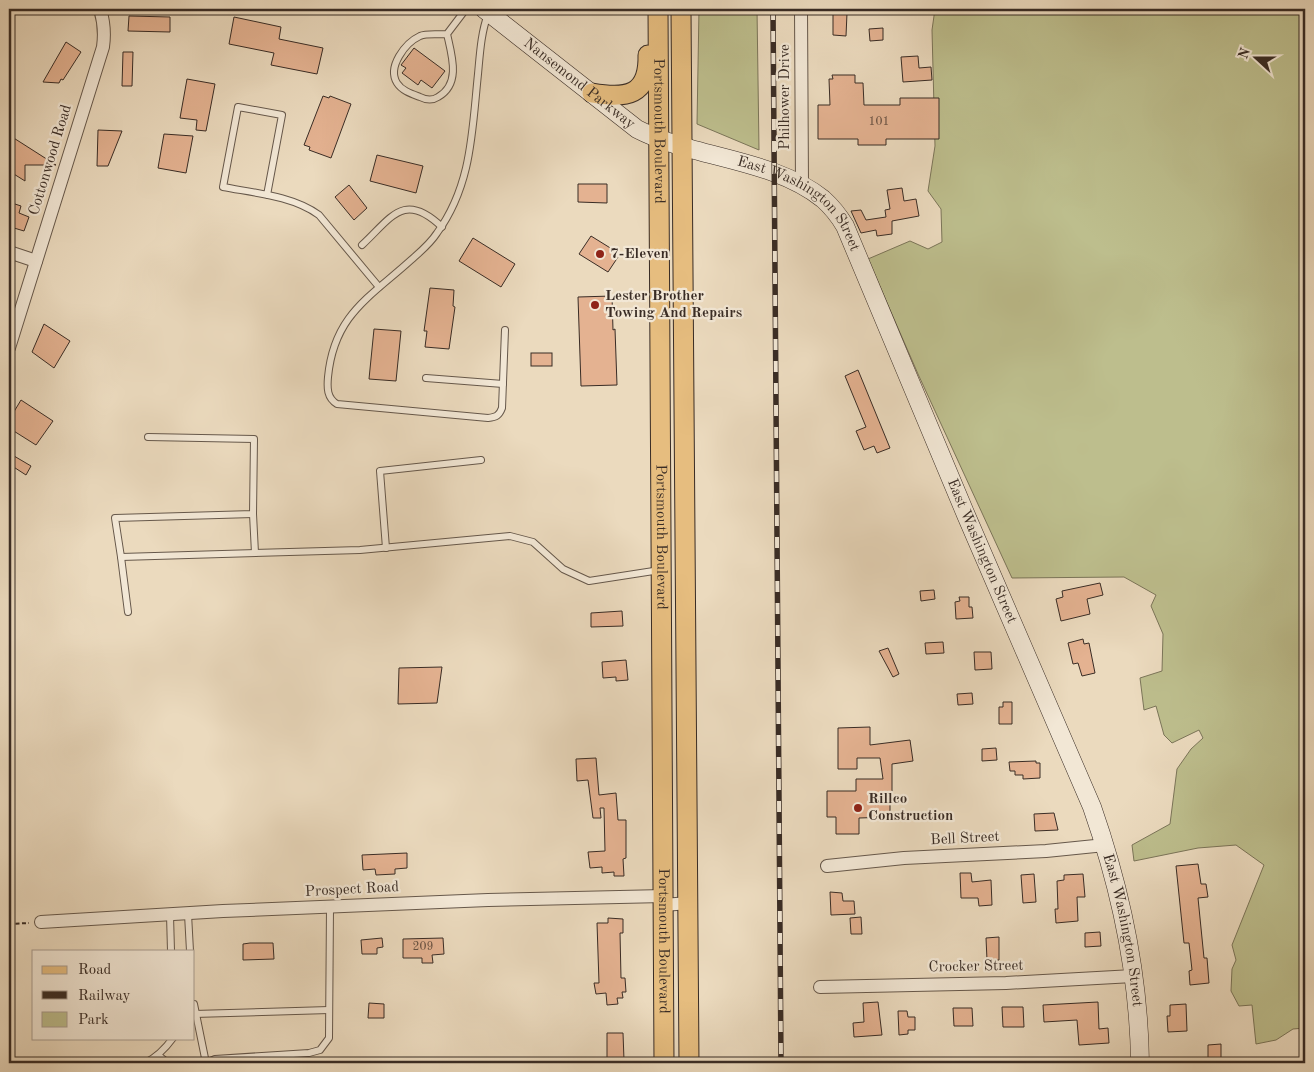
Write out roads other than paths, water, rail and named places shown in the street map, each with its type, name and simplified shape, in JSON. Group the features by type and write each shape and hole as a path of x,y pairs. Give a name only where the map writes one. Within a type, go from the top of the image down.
{"main road":[{"path":"592,93 623,96 640,86 646,77 648,69 648,26 652,9"},
{"name":"Portsmouth Boulevard","path":"658,9 664,1063"},
{"name":"Portsmouth Boulevard","path":"681,9 689,1063"},
{"name":"Nansemond Parkway","path":"488,10 623,119 658,139 682,148"},
{"name":"East Washington Street","path":"682,148 774,173 802,185 825,200 845,226 966,515 1076,768 1105,845 1118,891 1127,936 1137,1012 1140,1063"}],"street":[{"name":"Cottonwood Road","path":"9,348 103,47 105,33 100,9"},
{"name":"Philhower Drive","path":"801,9 802,185"},
{"path":"9,252 36,261"},
{"path":"662,608 686,606"},
{"name":"Bell Street","path":"827,866 904,858 1046,851 1105,845"},
{"name":"Prospect Road","path":"41,922 488,900 664,900 688,903"},
{"name":"Crocker Street","path":"820,987 1006,983 1133,976"}],"lane":[{"path":"447,34 454,65 451,84 444,94 434,99 425,100 402,89 396,82 394,70 399,56 407,44 421,36 447,34 466,9"},
{"path":"488,10 481,38 464,182 456,203 428,245 362,302 349,318 332,350 328,395 336,404 488,418 499,414 502,408 505,330"},
{"path":"267,195 282,115 238,107 224,188 267,195 310,208 319,215 379,287"},
{"path":"362,245 394,215 403,210 414,208 431,216 442,226"},
{"path":"426,378 503,384"},
{"path":"148,437 254,439 253,514 255,553"},
{"path":"386,548 380,471 481,460"},
{"path":"128,612 115,518 253,514"},
{"path":"121,557 360,550 510,536 533,542 563,569 589,581 661,570"},
{"path":"329,1010 195,1014 206,1063 215,1059 309,1053 320,1050 329,1038 330,908"},
{"path":"188,914 190,950"},
{"path":"170,915 171,950"},
{"path":"145,1063 158,1055 171,1040"},
{"path":"158,1055 168,1063"}],"railway":[{"path":"773,9 781,1063"}],"place":[{"name":"7-Eleven","path":"600,254"},
{"name":"Lester Brother Towing And Repairs","path":"595,305"},
{"name":"Rillco Construction","path":"858,808"}]}
